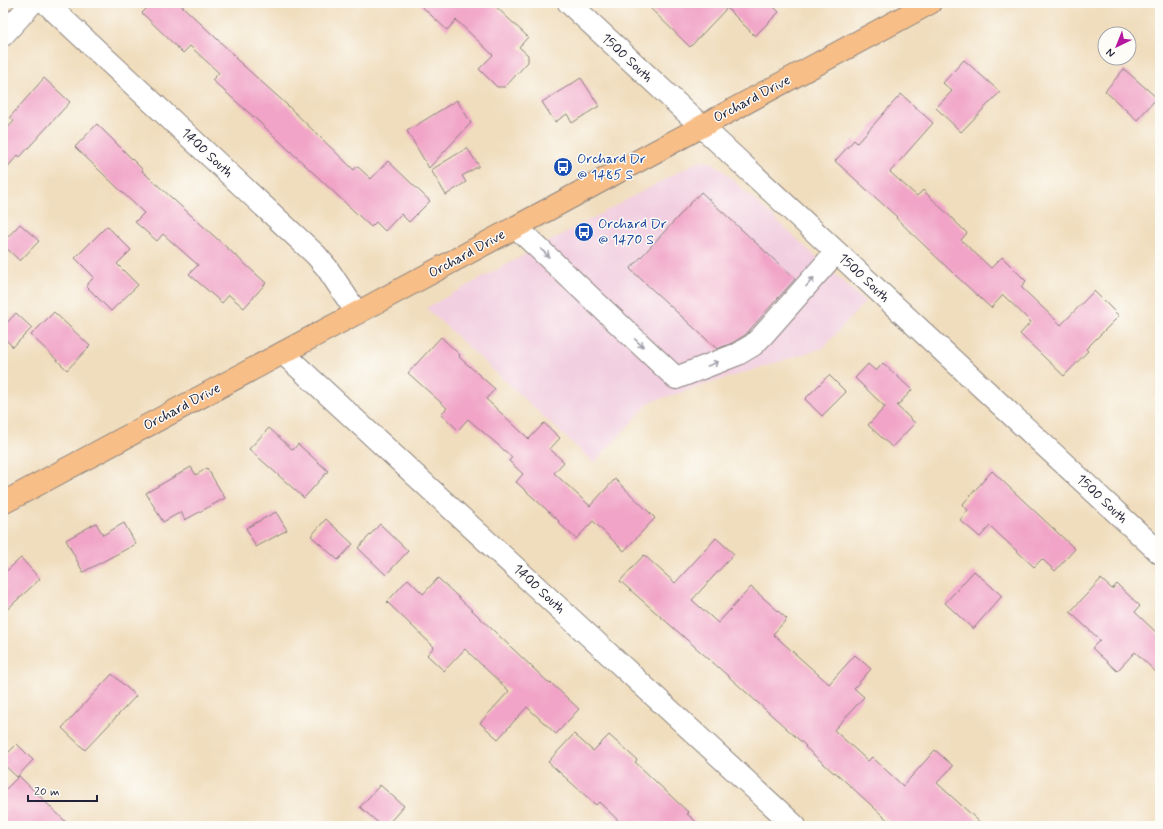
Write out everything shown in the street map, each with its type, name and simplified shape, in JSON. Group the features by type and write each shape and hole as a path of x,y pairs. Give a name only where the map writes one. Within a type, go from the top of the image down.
{"main road":[{"name":"Orchard Drive","path":"3,503 930,3"}],"street":[{"path":"3,35 32,3"},
{"name":"1400 South","path":"46,3 316,255 327,268 357,313"},
{"name":"1500 South","path":"569,3 1160,553"},
{"path":"516,227 676,378 738,354 753,344 763,335 836,252"},
{"name":"1400 South","path":"283,352 795,826"}],"shaded area":[{"path":"701,161 712,162 721,169 865,302 823,348 650,402 594,463 426,308"}],"building":[{"path":"152,3 179,3 354,170 357,166 371,179 388,161 430,201 409,222 401,214 385,231 376,222 371,227 256,119 212,80 219,73 190,46 183,53 142,13"},
{"path":"418,3 492,3 528,37 519,47 528,55 528,62 505,87 497,87 479,69 493,55 456,20 447,30"},
{"path":"645,3 770,3 779,12 755,36 727,8 690,47"},
{"path":"964,60 1000,92 961,132 936,108 952,91 943,83"},
{"path":"1124,69 1157,98 1137,120 1105,91"},
{"path":"44,78 70,102 20,157 18,155 3,172 3,133 14,121 10,117"},
{"path":"581,78 599,106 572,123 567,114 555,122 542,102"},
{"path":"901,94 933,123 890,172 917,196 923,190 967,233 961,240 991,268 1002,257 1026,281 1021,287 1061,325 1094,291 1119,316 1086,349 1088,351 1064,376 1020,334 1031,322 1003,295 991,308 896,218 897,217 835,161 854,140 857,143"},
{"path":"457,100 471,123 429,168 407,131"},
{"path":"97,124 143,170 142,171 266,283 244,308 229,295 222,303 189,274 198,265 163,234 157,241 135,222 144,213 75,147"},
{"path":"467,148 479,166 462,176 466,182 446,195 431,170"},
{"path":"701,192 795,279 745,335 732,343 717,349 630,269"},
{"path":"20,224 39,241 20,261 3,245 3,242"},
{"path":"107,226 131,250 117,264 138,285 111,311 86,286 94,277 75,258"},
{"path":"54,312 90,346 67,370 31,335"},
{"path":"16,313 32,328 13,347 3,337 3,327"},
{"path":"441,337 460,355 459,357 495,389 486,399 529,439 544,423 560,438 550,449 564,462 554,473 590,506 615,479 655,518 624,551 593,521 576,539 558,522 559,521 516,482 523,474 509,461 512,457 468,419 458,430 441,414 447,408 408,373"},
{"path":"883,363 912,390 897,406 915,423 892,447 868,425 885,407 855,378 868,364 876,371"},
{"path":"829,375 846,392 822,416 805,399"},
{"path":"269,428 293,450 298,444 328,471 304,498 249,449"},
{"path":"191,467 196,475 207,468 225,498 185,520 181,512 163,522 146,493"},
{"path":"992,471 1075,549 1055,571 1042,559 1034,567 990,526 980,537 960,520 968,510 962,505"},
{"path":"276,512 287,530 256,547 246,528"},
{"path":"326,519 353,544 338,560 311,536"},
{"path":"96,523 103,535 124,523 136,544 83,572 66,540"},
{"path":"380,524 408,551 386,575 358,548"},
{"path":"716,538 734,554 692,600 718,623 751,587 787,619 773,634 829,684 855,655 871,669 854,688 864,697 834,730 868,761 872,757 903,786 935,750 953,766 937,783 984,826 894,826 718,667 620,581 644,555 675,583"},
{"path":"21,558 40,579 3,613 3,574"},
{"path":"974,571 1002,596 973,629 945,603"},
{"path":"438,578 550,684 551,683 579,709 556,734 527,707 498,739 480,723 509,691 465,649 444,671 427,655 434,647 387,602 408,579 423,594"},
{"path":"1101,579 1112,589 1117,584 1140,606 1135,612 1160,636 1160,676 1135,652 1117,671 1092,648 1100,640 1070,612"},
{"path":"112,674 136,696 85,750 62,728"},
{"path":"574,734 593,751 609,735 637,760 635,762 701,826 624,826 599,802 596,805 548,762"},
{"path":"17,744 33,760 17,777 3,764 3,758"},
{"path":"19,776 70,826 3,826 3,792"},
{"path":"380,785 404,806 386,826 382,826 360,807"}],"place":[{"name":"Orchard Dr @ 1485 S","path":"563,167"},
{"name":"Orchard Dr @ 1470 S","path":"584,232"}]}
